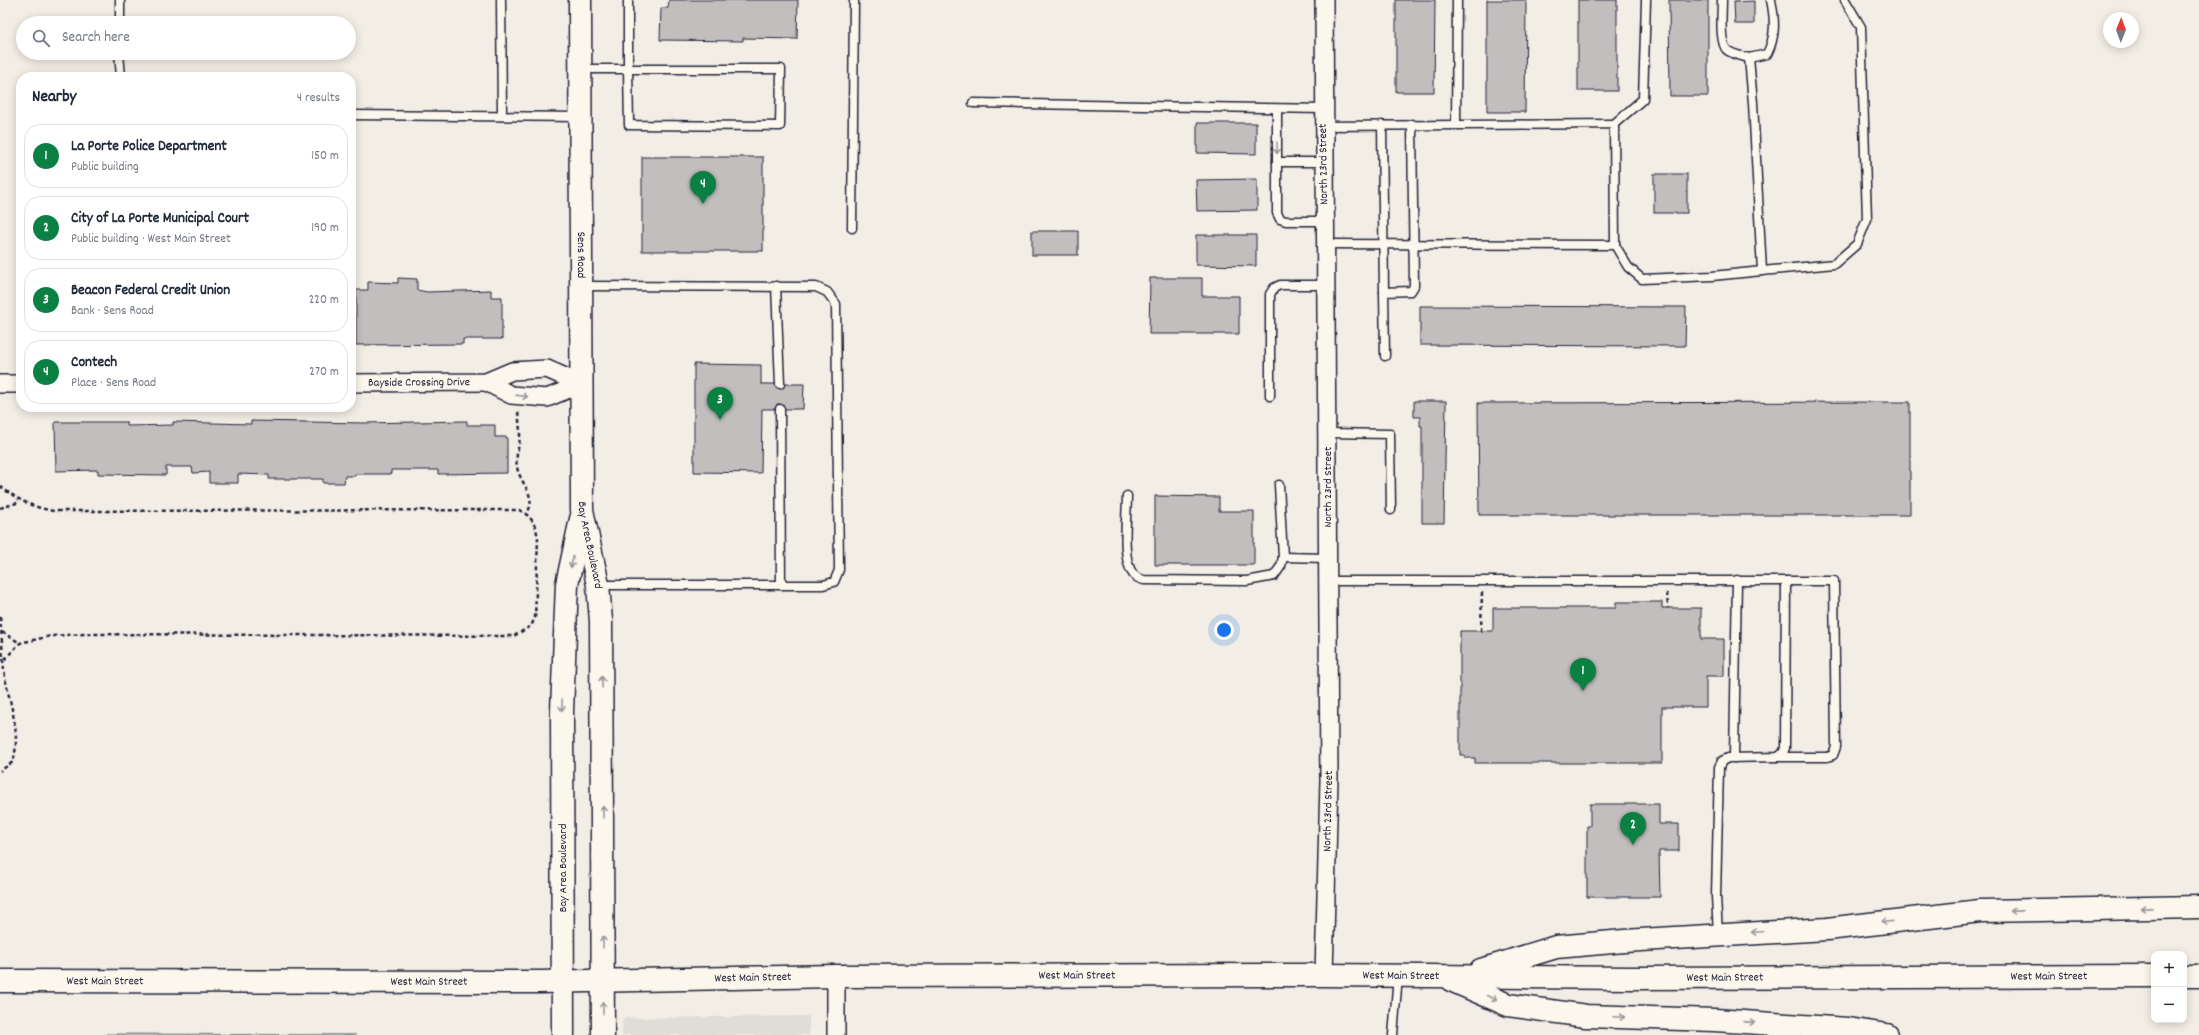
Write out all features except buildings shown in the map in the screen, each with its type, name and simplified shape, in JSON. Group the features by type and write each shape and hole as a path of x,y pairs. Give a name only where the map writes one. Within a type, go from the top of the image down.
{"main road":[{"name":"Sens Road","path":"580,0 582,510"},
{"name":"Bay Area Boulevard","path":"563,1035 562,712 567,584 582,510"},
{"name":"Bay Area Boulevard","path":"582,510 598,584 601,637 603,1035"},
{"path":"567,584 598,584"},
{"path":"1452,976 1556,947 1718,934 1827,929 1980,911 2199,907"},
{"name":"West Main Street","path":"0,981 564,982 836,976 1324,975 1631,978 2151,976"},
{"path":"1452,976 1508,1005 1586,1016 1715,1020 1848,1029 1887,1035"},
{"path":"2187,976 2199,976"}],"street":[{"name":"North 23rd Street","path":"1324,0 1323,109 1326,285 1329,780 1324,975"},
{"name":"Bayside Crossing Drive","path":"356,383 486,382 512,371 547,369 581,384"},
{"name":"Bayside Crossing Drive","path":"486,382 511,395 547,398 581,384"},
{"path":"0,384 16,384"},
{"path":"836,976 836,1035"}],"lane":[{"path":"120,0 120,16"},
{"path":"501,0 502,116"},
{"path":"580,69 628,69 782,69 780,126 629,125 628,69 628,0"},
{"path":"852,228 854,0"},
{"path":"1456,124 1458,0"},
{"path":"1324,126 1412,124 1614,124 1643,99 1646,0"},
{"path":"1722,0 1722,43 1726,50 1732,54 1749,58 1767,54 1773,42 1775,18 1771,0"},
{"path":"1614,124 1615,245 1628,267 1642,279 1712,276 1834,264 1857,244 1867,219 1861,27 1845,0"},
{"path":"1749,58 1753,103 1762,271"},
{"path":"120,60 121,72"},
{"path":"973,103 1323,109"},
{"path":"1277,109 1277,213 1280,219 1286,222 1325,221"},
{"path":"356,115 580,116"},
{"path":"1384,292 1411,291 1414,286 1412,124"},
{"path":"1382,125 1385,356"},
{"path":"1277,162 1324,162"},
{"path":"1325,244 1615,245"},
{"path":"1270,396 1270,294 1274,288 1280,286 1326,285"},
{"path":"580,286 816,287 827,292 836,304 838,575 834,582 823,585 781,586 598,584"},
{"path":"776,286 780,384"},
{"path":"780,409 781,586"},
{"path":"1327,433 1390,434 1391,510"},
{"path":"1128,496 1126,549 1129,565 1137,578 1144,580 1247,581 1266,579 1278,572 1283,557 1279,485"},
{"path":"1283,557 1328,558"},
{"path":"1734,758 1737,580"},
{"path":"1328,581 1834,580 1836,747 1833,754 1827,758 1734,758 1722,761 1718,779 1716,896 1718,934"},
{"path":"1778,757 1783,753 1785,748 1786,581"},
{"path":"1393,1035 1398,976"}],"path":[{"path":"518,412 520,437 516,457 517,470 532,500 531,507 527,513"},
{"path":"0,486 21,502 54,511 519,510 527,513 537,529 538,539 535,618 531,626 514,636 85,634 52,636 20,643 4,660"},
{"path":"0,508 21,502"},
{"path":"1481,631 1482,580"},
{"path":"0,617 4,660 17,736 13,762 0,771"},
{"path":"1,632 20,643"}],"shaded area":[{"path":"809,1016 809,1035 622,1035 623,1018"},
{"path":"106,1034 356,1035 106,1035"}],"place":[{"name":"Contech","path":"703,204"},
{"name":"Beacon Federal Credit Union","path":"720,420"},
{"name":"La Porte Police Department","path":"1583,691"},
{"name":"City of La Porte Municipal Court","path":"1633,845"}]}
